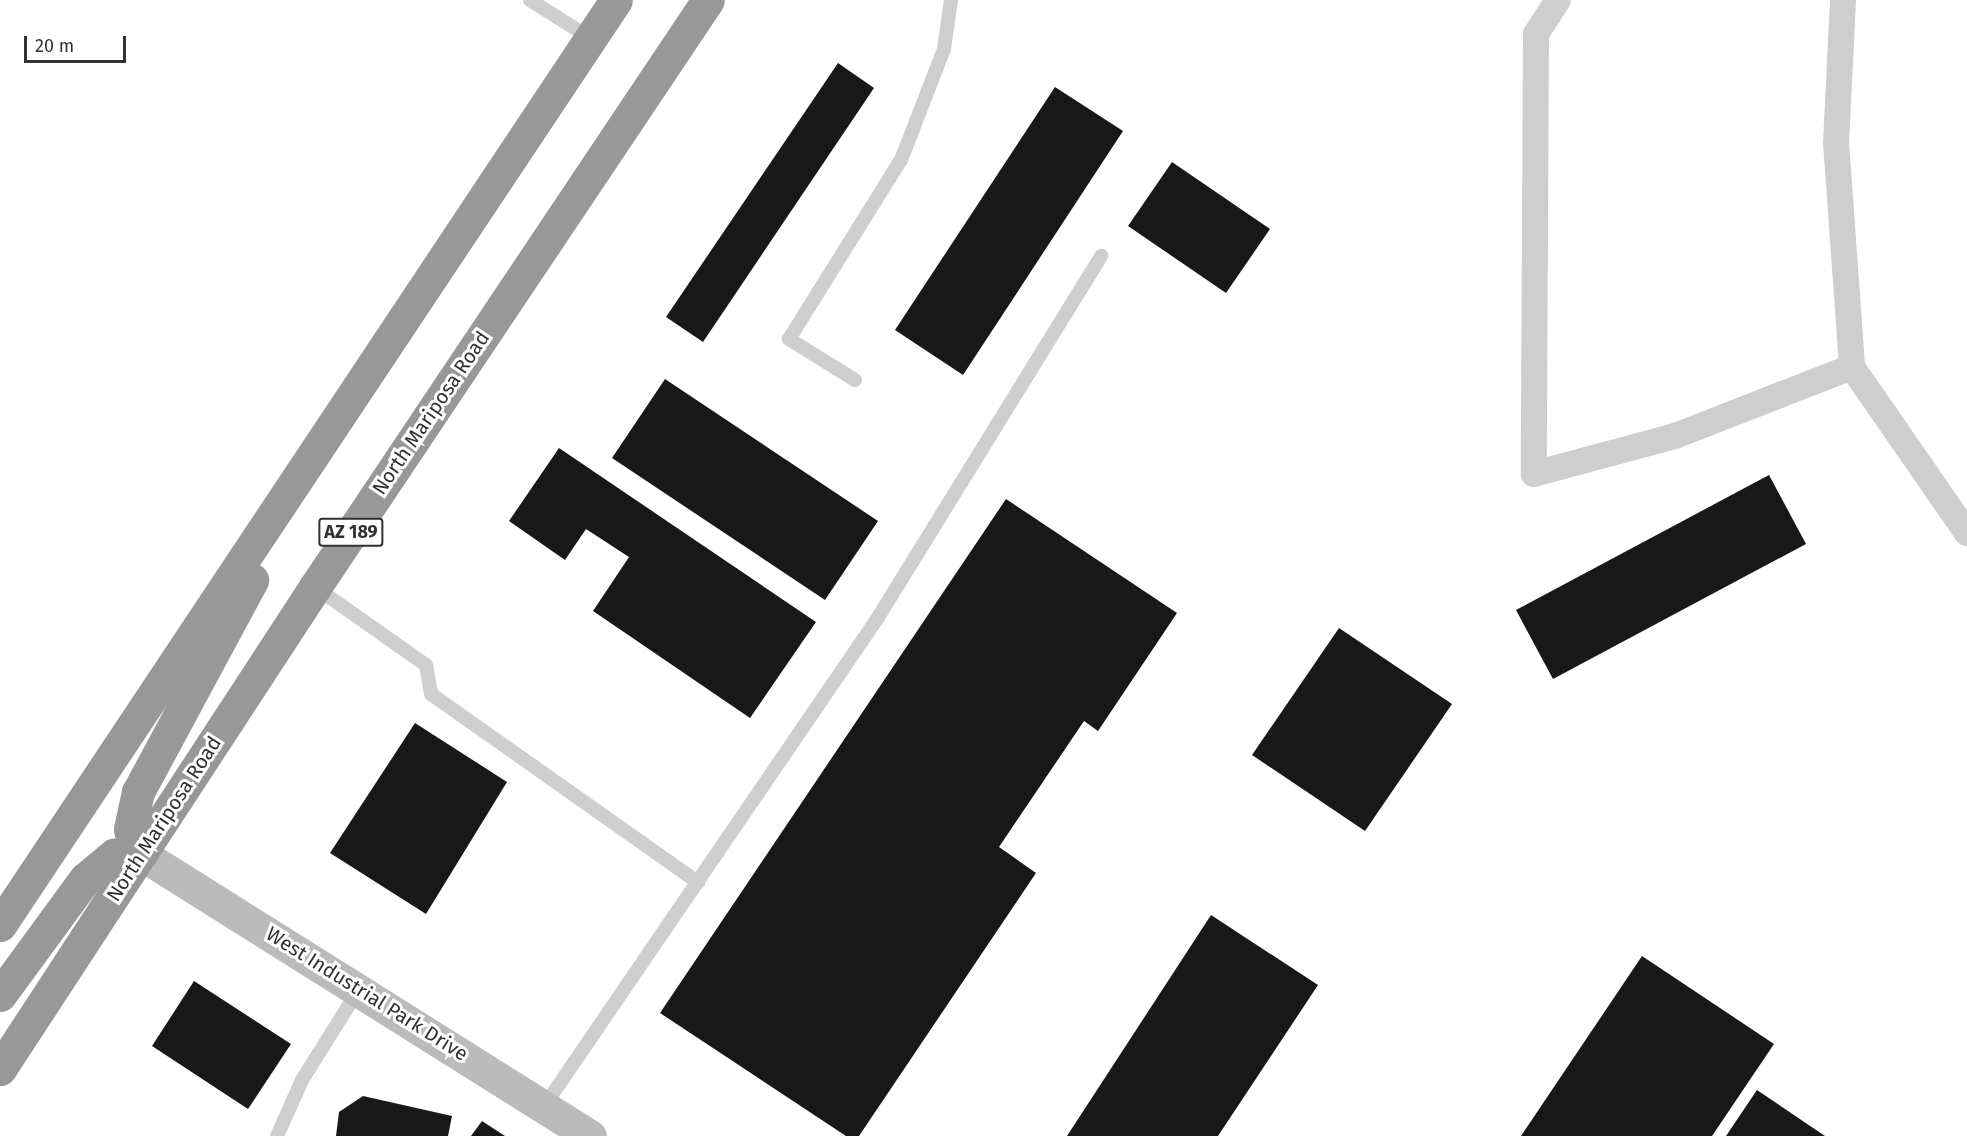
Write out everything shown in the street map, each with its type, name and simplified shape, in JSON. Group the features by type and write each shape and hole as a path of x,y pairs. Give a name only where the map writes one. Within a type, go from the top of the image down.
{"highway":[{"path":"0,925 616,0"},
{"name":"North Mariposa Road","path":"0,1069 315,587 708,0"},
{"path":"0,995 85,879 114,855 141,854 130,830 138,792 151,764 265,556 419,295"}],"street":[{"path":"1558,0 1536,34 1534,474 1676,436 1852,367"},
{"path":"1843,0 1836,141 1852,367 1967,533"},
{"name":"West Industrial Park Drive","path":"141,854 545,1105 590,1136"}],"lane":[{"path":"530,0 590,38"},
{"path":"855,380 789,339 901,160 944,49 951,0"},
{"path":"545,1105 877,619 1101,256"},
{"path":"315,587 426,665 431,694 698,882"},
{"path":"277,1136 302,1080 359,989"}],"building":[{"path":"838,63 874,88 703,342 666,317"},
{"path":"1055,87 1123,131 963,375 895,330"},
{"path":"1172,162 1270,229 1226,293 1128,226"},
{"path":"665,379 878,521 825,600 612,458"},
{"path":"559,448 816,622 750,718 593,611 629,557 586,529 565,560 509,521"},
{"path":"1769,475 1806,544 1553,679 1516,610"},
{"path":"1006,499 1177,613 1098,731 1084,721 999,847 1036,873 859,1136 846,1136 660,1013"},
{"path":"1339,628 1452,704 1365,831 1252,755"},
{"path":"415,723 507,782 426,914 330,853"},
{"path":"1211,915 1318,985 1218,1136 1067,1136"},
{"path":"1642,956 1774,1044 1712,1136 1521,1136"},
{"path":"194,981 291,1044 248,1109 152,1046"},
{"path":"1757,1090 1825,1136 1726,1136"},
{"path":"363,1096 452,1116 448,1136 336,1136 339,1112"},
{"path":"482,1121 505,1136 471,1136"}]}
